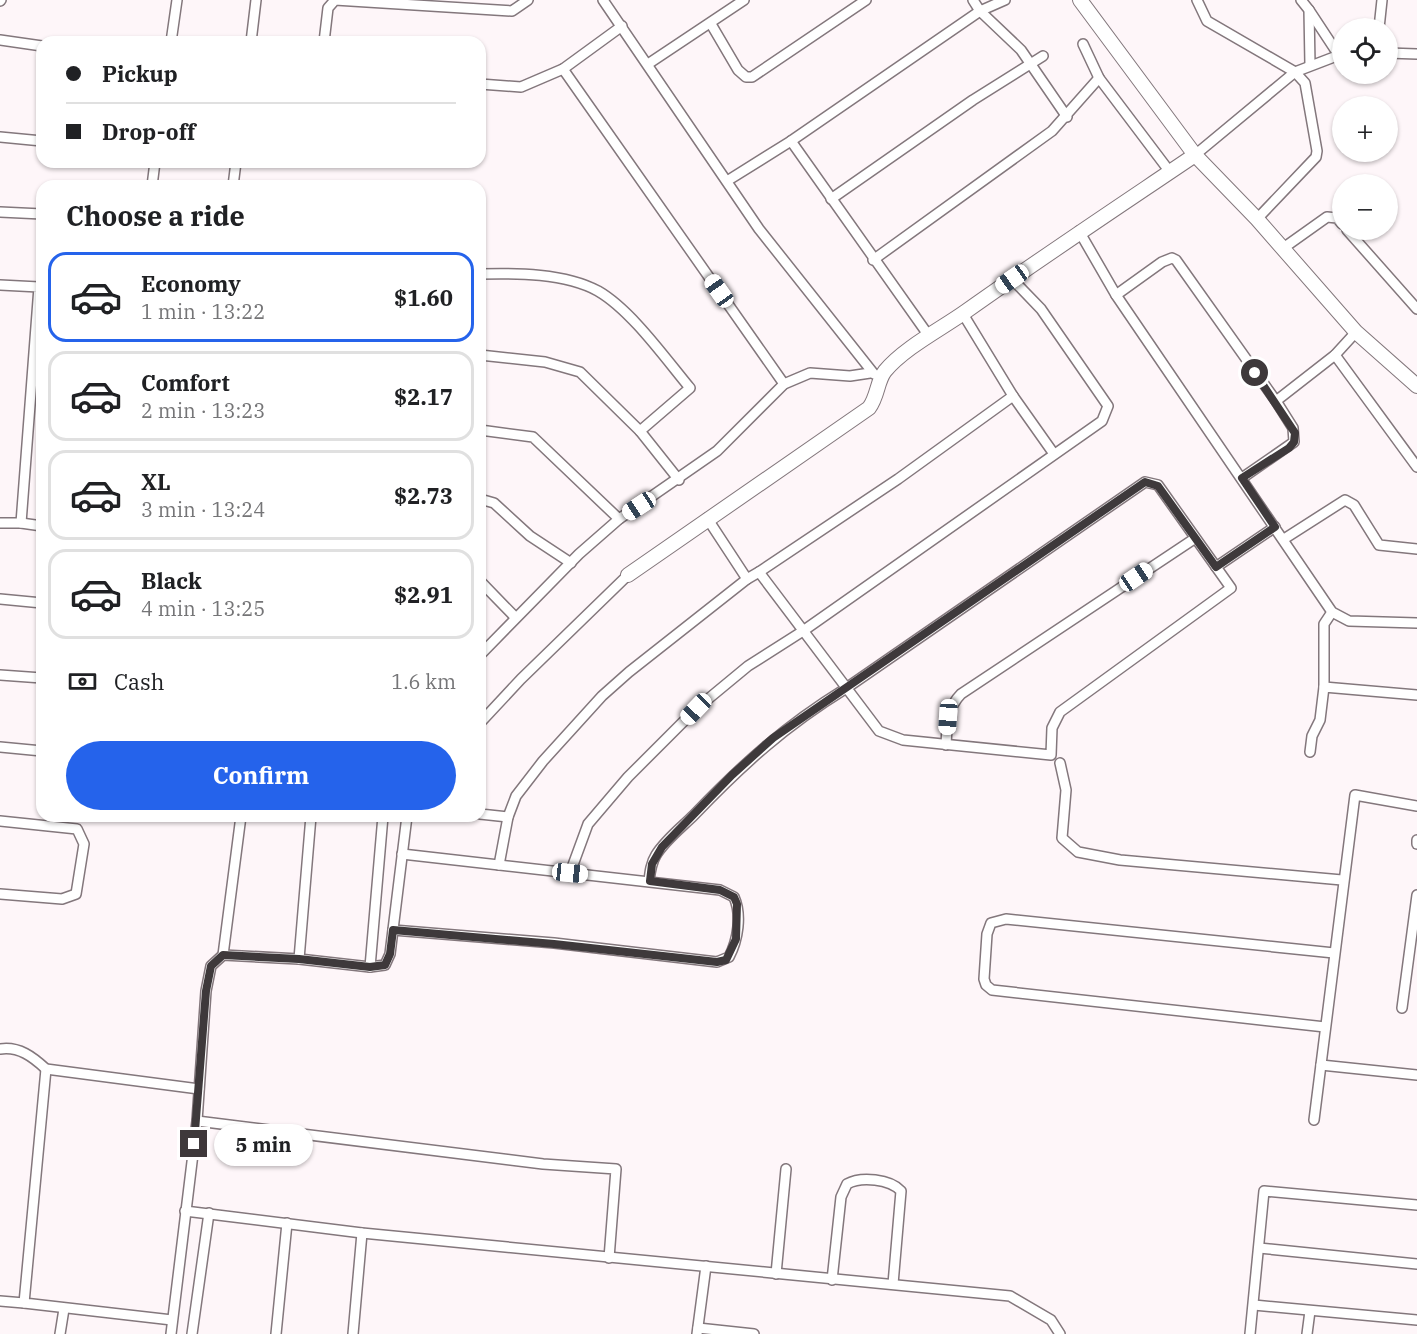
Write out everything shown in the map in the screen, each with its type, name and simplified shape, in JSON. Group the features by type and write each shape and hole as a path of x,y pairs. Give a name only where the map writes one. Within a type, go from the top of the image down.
{"street":[{"path":"172,36 177,0"},
{"path":"252,36 256,0"},
{"path":"325,36 328,8 335,0 512,11 528,0"},
{"path":"486,717 628,574 706,518 869,408 878,392 875,375 759,229 603,0"},
{"path":"648,64 744,0"},
{"path":"711,24 738,70 746,77 752,77 866,0"},
{"path":"973,0 980,11 1031,63 1066,117"},
{"path":"727,181 790,141 980,11 1005,0"},
{"path":"1080,0 1195,155 1257,219 1356,332 1417,386"},
{"path":"1197,0 1207,21 1295,72 1305,83 1317,151 1316,157 1257,219"},
{"path":"1301,0 1332,43"},
{"path":"1380,18 1383,0"},
{"path":"1309,10 1310,65"},
{"path":"486,84 521,87 563,69 622,26"},
{"path":"0,40 36,45"},
{"path":"1083,44 1098,78 1170,172"},
{"path":"1398,53 1417,54"},
{"path":"831,199 1043,56"},
{"path":"486,648 515,617 619,519 679,480 717,451 784,384 810,373 875,375 886,369 929,336 1079,231 1195,155 1295,72 1332,57"},
{"path":"563,69 784,384"},
{"path":"873,260 1052,131 1098,78"},
{"path":"0,137 36,140"},
{"path":"790,141 929,336"},
{"path":"0,212 36,214"},
{"path":"1282,249 1328,217 1332,217"},
{"path":"1079,231 1116,295 1332,612 1349,621 1417,623"},
{"path":"1356,240 1417,309"},
{"path":"1116,295 1162,262 1172,258 1176,260 1276,401 1293,428 1294,442 1242,478"},
{"path":"486,274 523,273 579,284 598,291 642,329 690,388 640,431"},
{"path":"570,873 588,824 628,777 696,709 748,666 803,631 1102,421 1108,406 1041,309 1012,279"},
{"path":"0,285 36,287"},
{"path":"963,314 1014,396 1054,454"},
{"path":"1276,401 1335,355 1356,332"},
{"path":"21,523 36,346"},
{"path":"1335,355 1417,467"},
{"path":"486,356 545,362 580,372 640,431 679,480"},
{"path":"500,865 508,817 520,790 602,696 700,614 747,579 898,479 1014,396"},
{"path":"486,431 526,436 540,442 619,519"},
{"path":"650,881 656,855 732,775 773,738 845,689 1145,482 1158,486 1231,588 1060,712 1052,728 1051,755 903,740 879,731 845,689 759,572"},
{"path":"1284,539 1346,500 1354,504 1377,544 1417,549"},
{"path":"486,501 494,503 530,536 571,563"},
{"path":"706,518 747,579"},
{"path":"0,523 36,525"},
{"path":"1216,567 1275,527"},
{"path":"946,745 951,706 961,694 1194,538"},
{"path":"486,587 515,617"},
{"path":"0,599 36,602"},
{"path":"1310,752 1312,736 1320,720 1324,687 1324,624 1332,612"},
{"path":"0,675 36,678"},
{"path":"1324,687 1417,695"},
{"path":"0,747 36,751"},
{"path":"1060,763 1066,790 1062,838 1078,852 1120,860 1342,880"},
{"path":"1314,1120 1354,795 1417,806"},
{"path":"486,815 508,817"},
{"path":"0,821 77,829 84,844 76,894 62,899 0,894"},
{"path":"223,955 240,822"},
{"path":"299,959 310,822"},
{"path":"370,967 382,822"},
{"path":"171,1334 197,1121 208,976 213,963 223,955 299,959 370,967 385,965 390,954 406,822"},
{"path":"393,930 554,944 717,962 729,957 738,926 737,904 734,897 720,890 402,854"},
{"path":"1402,1008 1417,895"},
{"path":"1325,1027 992,990 986,985 984,979 987,934 991,923 1005,919 1334,953"},
{"path":"0,1049 16,1049 35,1058 46,1069 199,1089"},
{"path":"1321,1065 1417,1075"},
{"path":"24,1303 46,1069"},
{"path":"197,1121 543,1164 616,1169 609,1258"},
{"path":"776,1274 786,1169"},
{"path":"832,1280 841,1197 847,1184 857,1180 888,1183 901,1191 893,1284"},
{"path":"1250,1334 1264,1191 1417,1205"},
{"path":"185,1211 362,1233 1010,1296 1051,1320 1060,1334"},
{"path":"192,1334 209,1213"},
{"path":"276,1334 288,1223"},
{"path":"352,1334 362,1233"},
{"path":"1259,1248 1417,1264"},
{"path":"706,1266 698,1331 754,1334"},
{"path":"0,1300 172,1320"},
{"path":"1254,1305 1417,1320"},
{"path":"60,1334 64,1309"},
{"path":"1307,1334 1310,1311"}],"route":[{"path":"194,1144 208,976 216,959 223,955 299,959 370,967 385,965 390,954 393,930 438,932 717,962 726,960 732,951 738,926 737,904 734,897 720,890 650,881 652,864 662,847 732,775 773,738 1145,482 1154,482 1158,486 1216,567 1275,527 1242,478 1289,448 1294,442 1295,433 1276,401 1255,373"}]}
